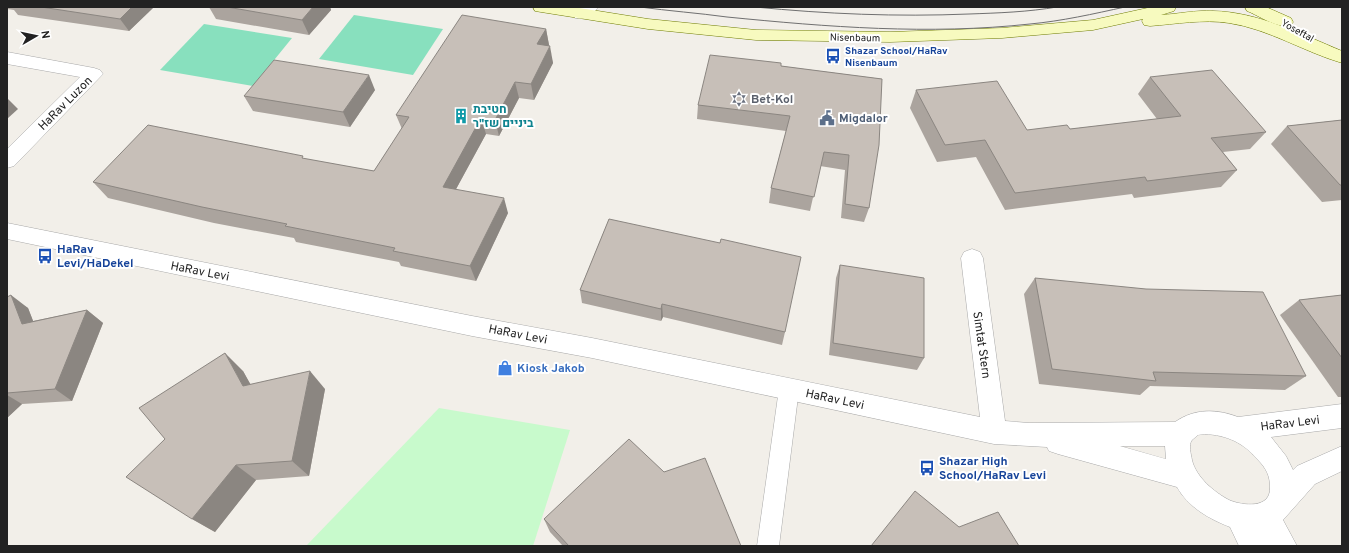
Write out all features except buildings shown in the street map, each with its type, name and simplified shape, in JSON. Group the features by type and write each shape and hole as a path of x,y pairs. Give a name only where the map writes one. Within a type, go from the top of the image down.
{"main road":[{"name":"Nisenbaum","path":"541,7 583,9 648,24 756,35 898,37 1002,34 1093,25 1162,10 1168,7"},
{"name":"Yoseftal","path":"1253,7 1295,28 1342,56"},
{"path":"1093,25 1215,16 1267,28 1295,37 1342,56"}],"street":[{"name":"HaRav Luzon","path":"7,58 94,74 7,161"},
{"name":"HaRav Levi","path":"7,231 457,323 592,348 994,432 1029,435 1181,434"},
{"name":"Simtat Stern","path":"972,258 994,432"},
{"name":"HaRav Levi","path":"1239,429 1342,416"},
{"path":"1283,546 1273,510 1284,493 1283,479 1278,465 1267,451 1254,438 1239,429 1221,423 1205,422 1191,426 1181,434 1177,447 1178,462 1184,476 1194,489 1207,501 1223,510 1239,516 1253,518 1273,510 1306,476 1342,458"},
{"name":"HaRav Levi","path":"1029,435 1184,476"},
{"path":"1239,516 1254,546"}],"lane":[{"path":"768,546 789,389"}],"green space":[{"path":"354,15 443,29 413,75 319,59"},
{"path":"204,24 292,38 253,86 160,70"},
{"path":"439,408 570,430 533,546 306,546"}],"tram line":[{"path":"640,7 803,24 841,27 916,29 954,29 1042,23 1125,7"},
{"path":"755,7 888,15 1002,13 1057,7"}],"place":[{"name":"Shazar School/HaRav Nisenbaum","path":"833,56"},
{"name":"Bet-Kol","path":"739,99"},
{"name":"חטיבת ביניים שז\"ר","path":"461,116"},
{"name":"Migdalor","path":"827,118"},
{"name":"HaRav Levi/HaDekel","path":"45,256"},
{"name":"Kiosk Jakob","path":"505,368"},
{"name":"Shazar High School/HaRav Levi","path":"927,468"}]}
